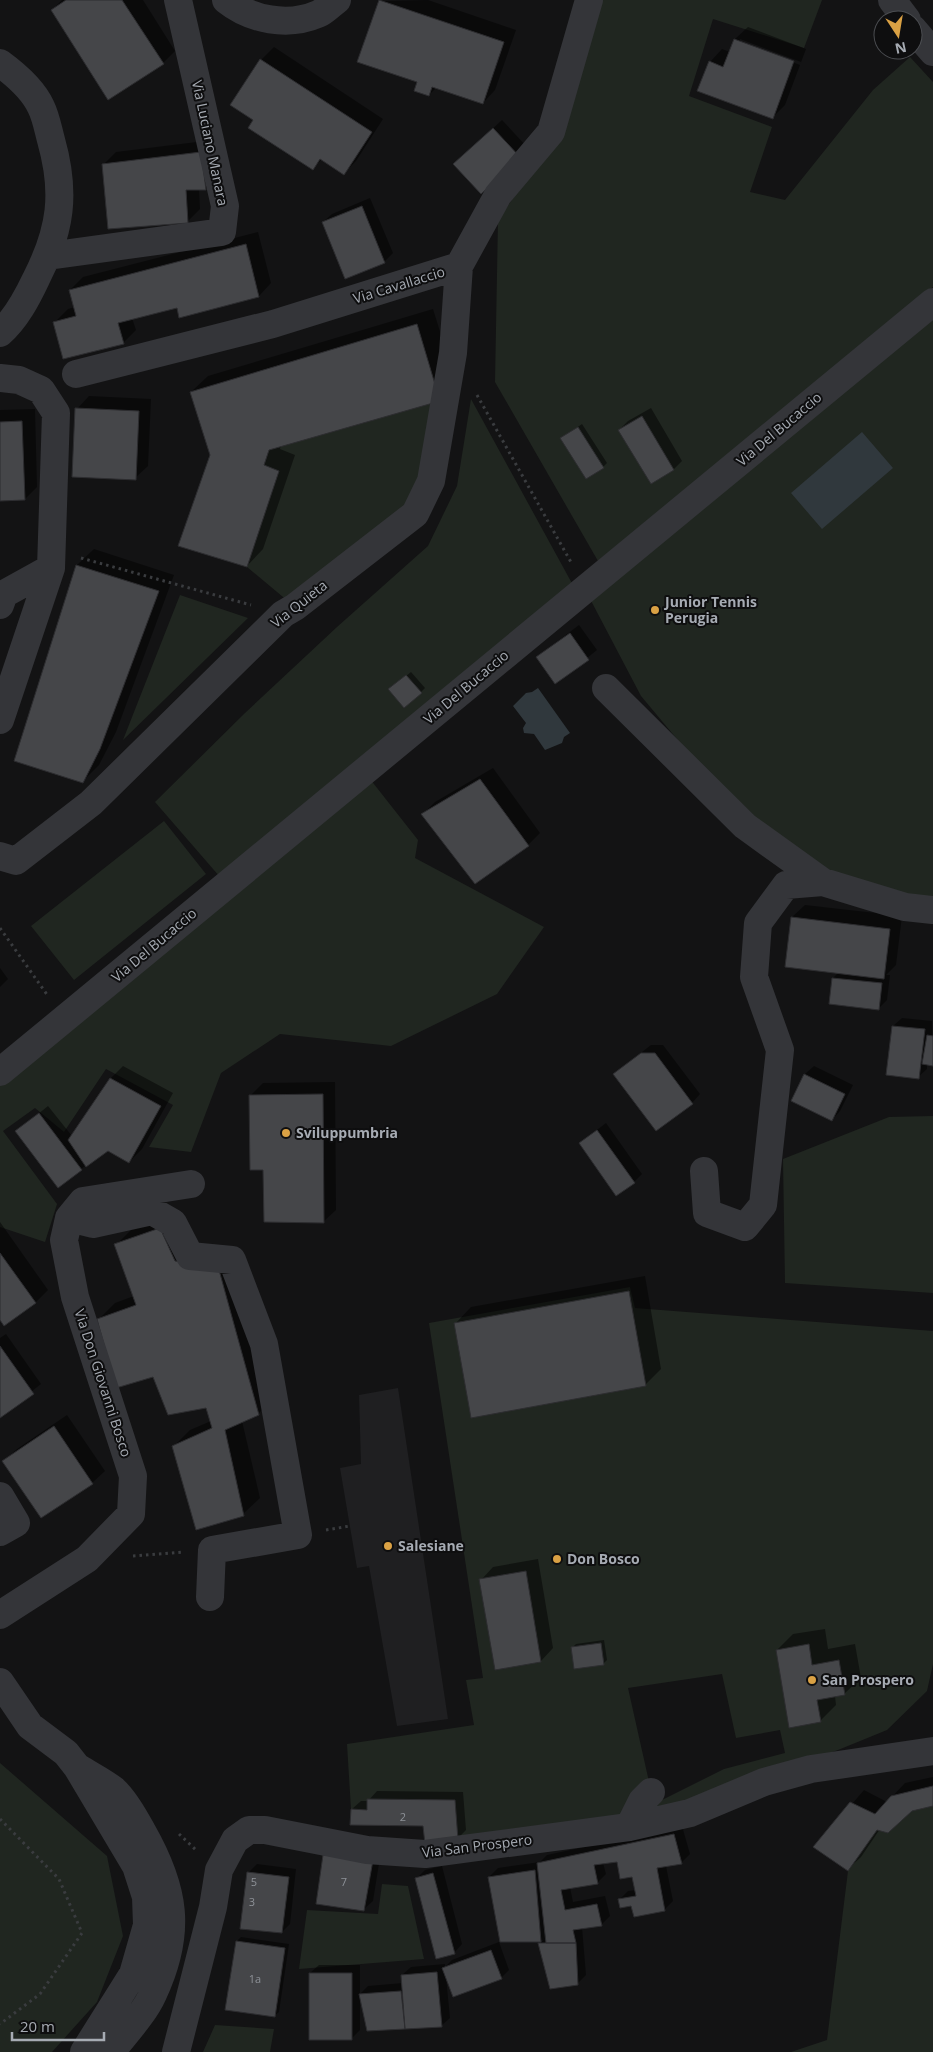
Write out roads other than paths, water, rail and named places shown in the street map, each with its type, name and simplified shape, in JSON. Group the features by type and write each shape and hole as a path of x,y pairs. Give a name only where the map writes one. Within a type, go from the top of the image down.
{"street":[{"name":"Via Luciano Manara","path":"48,256 222,232 225,206 178,0"},
{"path":"226,0 239,11 285,22 319,14 337,0"},
{"name":"Via Cavallaccio","path":"76,374 273,324 459,266 498,195 551,132 589,0"},
{"path":"923,40 933,52"},
{"path":"0,63 19,77 41,106 56,156 61,191 57,226 48,256 26,301 0,333"},
{"name":"Via Quieta","path":"0,856 16,861 91,804 283,614 295,607 415,514 431,481 453,353 459,266"},
{"name":"Via Del Bucaccio","path":"0,1072 933,302"},
{"path":"0,378 19,380 42,390 56,413 51,559 0,720"},
{"path":"0,605 4,594 51,559"},
{"path":"606,688 745,826 823,882 905,907 933,910"},
{"path":"704,1171 707,1213 745,1227 763,1205 780,1050 754,977 758,923 786,885 823,882"},
{"path":"191,1184 83,1201 69,1218 92,1224 152,1211 173,1223 190,1256 232,1260 264,1344 298,1535 212,1550 210,1597"},
{"name":"Via Don Giovanni Bosco","path":"0,1615 87,1559 131,1514 134,1476 75,1297 64,1240 69,1218"},
{"path":"0,1496 16,1523 0,1532"},
{"path":"0,1682 30,1726 66,1752 77,1767 136,1866 146,1897 147,1925 133,1974 84,2052"},
{"path":"0,1719 30,1726"},
{"name":"Via San Prospero","path":"176,2052 213,1907 219,1870 235,1840 249,1830 265,1830 367,1850 425,1854 629,1827 690,1813 764,1782 811,1769 933,1751"},
{"path":"77,1767 115,1791 135,1818 157,1857 168,1890 172,1924 167,1960 152,1996 111,2052"},
{"path":"629,1827 642,1801 651,1792"}],"place":[{"name":"Junior Tennis Perugia","path":"655,610"},
{"name":"Sviluppumbria","path":"286,1133"},
{"name":"Salesiane","path":"388,1546"},
{"name":"Don Bosco","path":"557,1559"},
{"name":"San Prospero","path":"812,1680"}]}
